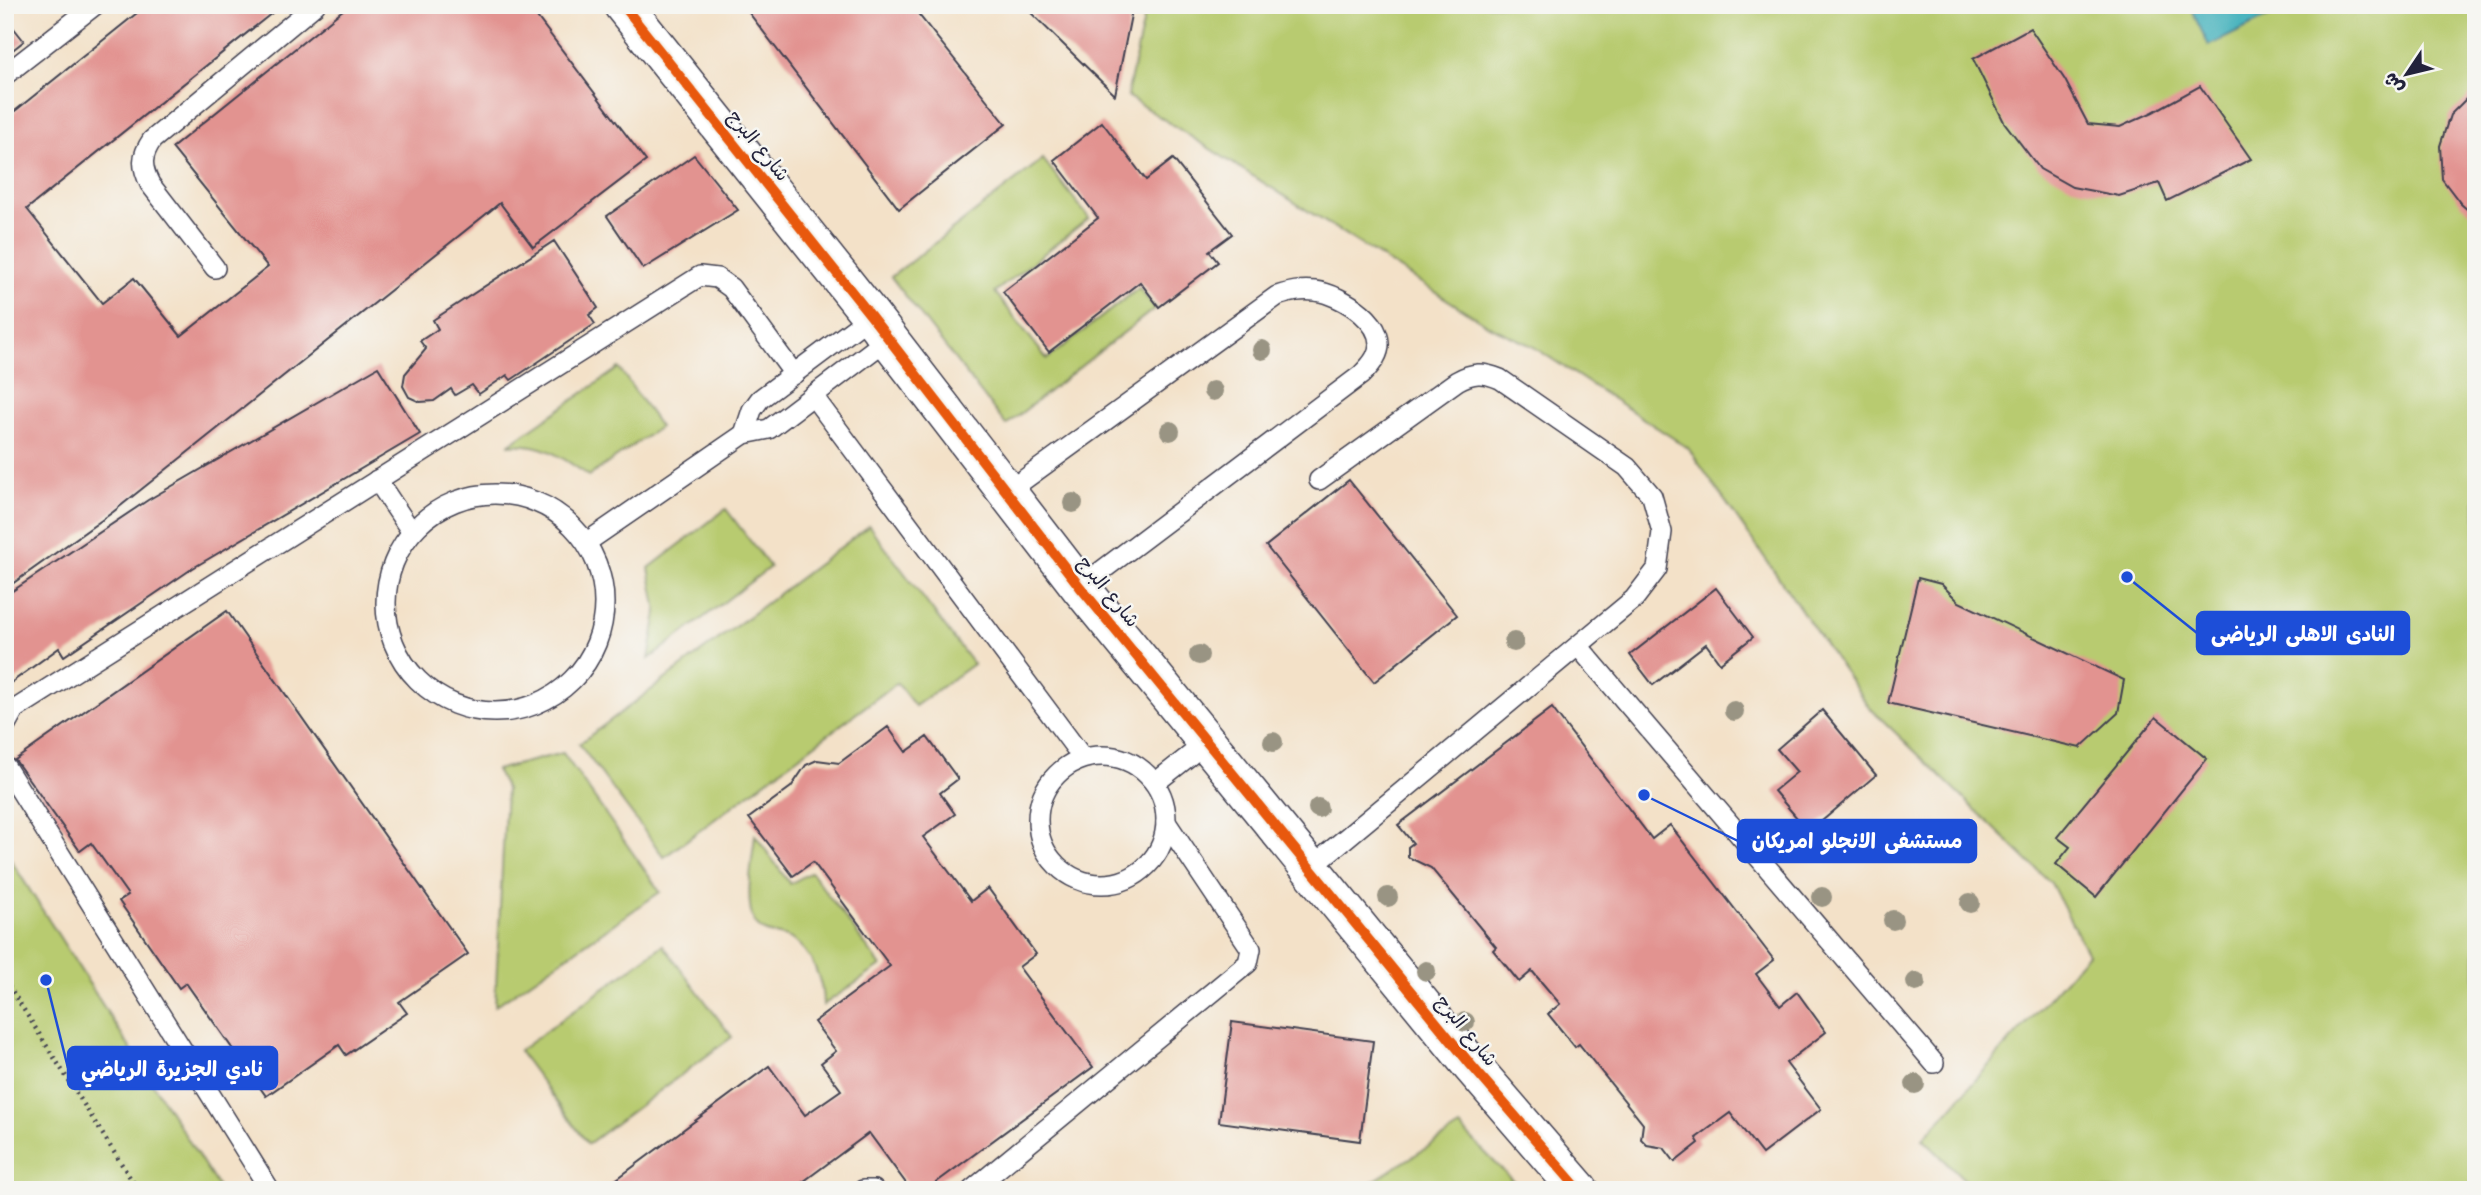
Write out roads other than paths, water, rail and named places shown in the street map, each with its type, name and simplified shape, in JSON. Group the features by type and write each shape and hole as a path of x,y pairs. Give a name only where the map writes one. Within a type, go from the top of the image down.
{"street":[{"name":"شارع البرج","path":"623,5 880,327 1080,587 1523,1127 1579,1190"}],"lane":[{"path":"5,75 95,5"},
{"path":"215,268 150,184 142,170 143,153 152,140 315,5"},
{"path":"5,726 14,710 700,276 717,278 730,288 794,374"},
{"path":"1007,492 1277,296 1298,290 1318,291 1364,313 1378,332 1377,356 1361,375 1080,587"},
{"path":"744,434 752,410 760,399 794,374 880,327"},
{"path":"587,542 744,434 769,429 813,397 880,327"},
{"path":"1310,868 1634,599 1657,569 1662,532 1652,496 1627,467 1500,379 1485,373 1470,374 1457,381 1319,480"},
{"path":"813,397 1083,758"},
{"path":"377,480 411,531"},
{"path":"501,493 535,500 564,517 587,542 601,574 605,609 598,642 580,673 554,696 523,709 488,713 455,705 425,687 401,661 388,629 385,594 393,561 411,531 436,509 467,495 501,493"},
{"path":"1578,647 1934,1063"},
{"path":"1155,783 1207,742"},
{"path":"1103,756 1122,759 1140,769 1155,783 1164,802 1166,822 1163,842 1153,859 1139,873 1121,882 1101,885 1081,881 1063,872 1049,858 1040,839 1037,819 1041,799 1050,781 1065,767 1083,758 1103,756"},
{"path":"5,766 270,1190"},
{"path":"972,1190 1248,963 1251,949 1166,822"},
{"path":"863,1190 874,1190"}],"water":[{"path":"2189,5 2292,5 2209,46"}],"place":[{"name":"النادى الاهلى الرياضى","path":"2127,577"},
{"name":"مستشفى الانجلو امريكان","path":"1644,795"},
{"name":"نادي الجزيرة الرياضي","path":"46,980"}]}
